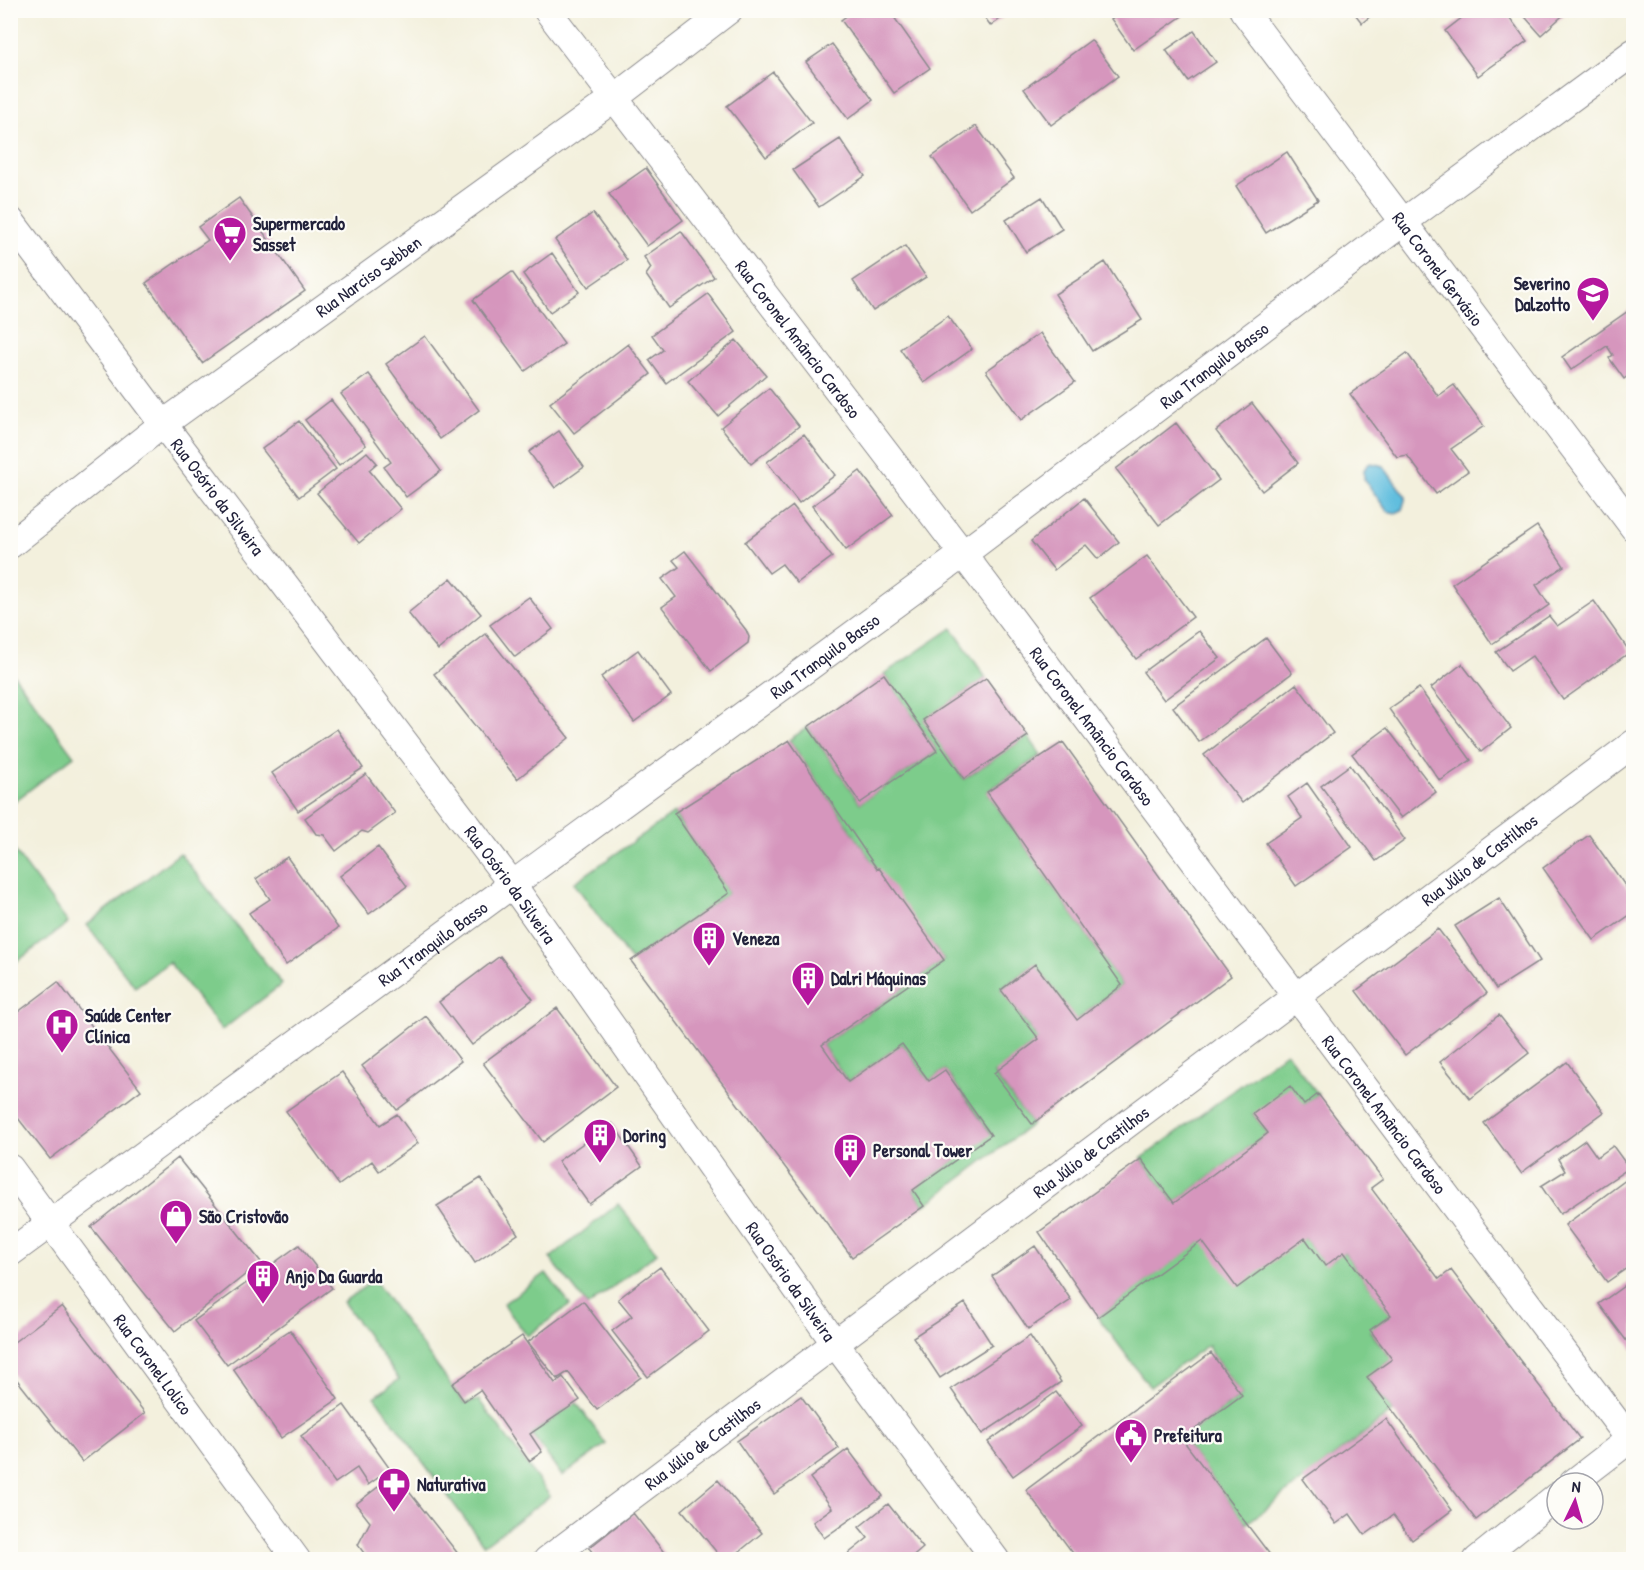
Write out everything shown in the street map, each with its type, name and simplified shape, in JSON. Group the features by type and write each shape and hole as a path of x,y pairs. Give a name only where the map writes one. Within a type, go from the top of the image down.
{"street":[{"name":"Rua Coronel Amâncio Cardoso","path":"547,10 963,554 1632,1440"},
{"name":"Rua Narciso Sebben","path":"10,545 163,424 613,99 729,10"},
{"name":"Rua Coronel Gervásio","path":"1243,10 1634,528"},
{"name":"Rua Tranquilo Basso","path":"10,1253 963,554 1402,223 1634,52"},
{"name":"Rua Osório da Silveira","path":"10,220 512,884 834,1342 996,1560"},
{"name":"Rua Júlio de Castilhos","path":"547,1560 834,1342 1634,743"},
{"name":"Rua Coronel Lolico","path":"10,1168 297,1560"},
{"path":"1590,1471 1632,1440"},
{"path":"1477,1560 1545,1506"}],"green space":[{"path":"952,628 986,678 924,720 964,779 1028,736 1041,755 987,792 1122,985 1076,1020 1035,964 1001,989 1038,1040 994,1074 1032,1124 924,1206 913,1190 991,1134 945,1070 929,1081 902,1044 848,1082 822,1045 944,960 877,869 789,740 808,727 860,803 937,751 884,674"},
{"path":"10,671 74,756 11,804"},
{"path":"674,813 729,893 631,961 574,883"},
{"path":"10,846 68,923 11,966"},
{"path":"180,853 282,984 222,1030 169,962 135,987 87,925"},
{"path":"1286,1052 1318,1094 1304,1105 1253,1114 1268,1133 1174,1203 1141,1159"},
{"path":"618,1204 657,1253 588,1306 550,1258"},
{"path":"1305,1238 1325,1265 1344,1252 1391,1314 1370,1331 1392,1359 1367,1378 1393,1411 1246,1524 1182,1439 1242,1395 1211,1353 1208,1345 1150,1387 1098,1317 1202,1240"},
{"path":"546,1273 570,1305 527,1336 503,1304"},
{"path":"374,1280 464,1403 479,1400 550,1496 484,1545 375,1397 399,1379 343,1302"},
{"path":"576,1402 606,1444 562,1476 532,1434"}],"water":[{"path":"1371,463 1383,466 1406,497 1402,510 1396,513 1387,511 1364,479 1364,470"}],"building":[{"path":"855,10 889,10 930,68 894,93 841,20"},
{"path":"979,10 1012,10 991,26"},
{"path":"1124,10 1187,10 1188,12 1133,50 1111,19"},
{"path":"1352,10 1378,10 1362,23"},
{"path":"1472,10 1504,10 1527,41 1478,76 1445,31"},
{"path":"1519,10 1569,10 1541,35"},
{"path":"1194,31 1216,62 1188,81 1166,50"},
{"path":"1091,40 1118,76 1051,125 1024,89"},
{"path":"832,44 873,100 848,119 806,62"},
{"path":"773,72 812,123 766,157 727,106"},
{"path":"976,126 1014,178 970,210 932,157"},
{"path":"840,139 865,176 819,207 793,170"},
{"path":"1287,152 1318,200 1266,233 1236,186"},
{"path":"646,168 683,220 647,246 609,194"},
{"path":"1042,197 1062,229 1026,252 1006,220"},
{"name":"Supermercado Sasset","path":"239,198 305,291 202,363 146,283 208,240 198,227"},
{"path":"593,213 627,260 588,287 555,240"},
{"path":"681,231 714,277 669,308 646,275 651,268 644,257"},
{"path":"905,246 926,277 873,311 853,281"},
{"path":"552,253 579,292 550,312 523,274"},
{"path":"1105,262 1142,320 1092,351 1055,294"},
{"path":"512,272 564,344 525,371 473,300"},
{"path":"708,294 736,332 666,383 649,360 663,350 652,335"},
{"path":"1634,307 1634,382 1629,375 1624,379 1609,358 1613,355 1607,346 1571,370 1562,357"},
{"path":"948,316 972,349 924,383 900,349"},
{"path":"1040,333 1075,382 1021,420 986,371"},
{"path":"425,336 479,410 440,439 386,364"},
{"path":"736,340 766,375 718,416 688,381"},
{"path":"628,344 651,374 574,433 550,403"},
{"path":"1407,353 1438,396 1454,385 1484,426 1451,449 1468,471 1436,494 1407,455 1397,457 1350,394"},
{"path":"369,374 441,471 406,497 384,467 391,462 341,394"},
{"path":"769,388 799,426 751,464 721,427"},
{"path":"331,400 366,445 339,465 305,420"},
{"path":"1252,403 1298,463 1262,491 1216,431"},
{"path":"299,421 336,469 299,497 262,449"},
{"path":"1176,423 1219,480 1159,525 1116,469"},
{"path":"559,431 584,467 555,488 529,452"},
{"path":"804,434 835,475 799,503 767,462"},
{"path":"367,452 377,463 369,470 401,509 359,543 317,493"},
{"path":"860,471 893,515 846,550 812,506"},
{"path":"1084,498 1119,542 1098,559 1086,545 1054,570 1031,541"},
{"path":"793,506 832,557 797,583 782,564 769,573 745,542"},
{"path":"1537,526 1564,566 1536,585 1549,605 1492,644 1452,584"},
{"path":"685,551 749,637 748,643 711,671 662,607 676,597 662,579 679,567 673,560"},
{"path":"1147,556 1193,617 1136,659 1090,598"},
{"path":"451,578 481,614 438,650 408,613"},
{"path":"529,597 553,629 515,657 490,625"},
{"path":"1594,601 1630,652 1563,700 1532,656 1510,671 1496,652 1549,616 1557,626"},
{"path":"1199,631 1220,658 1164,700 1143,672"},
{"path":"486,634 569,738 517,779 434,674"},
{"path":"1266,638 1292,673 1199,742 1173,707"},
{"path":"638,650 671,695 634,722 601,677"},
{"path":"1462,664 1511,728 1481,752 1431,688"},
{"path":"884,674 937,751 860,803 808,727"},
{"path":"986,678 1028,736 964,779 923,720"},
{"path":"1296,684 1333,733 1242,803 1204,755"},
{"path":"1419,688 1471,760 1440,781 1389,709"},
{"path":"1387,728 1436,792 1401,818 1352,754"},
{"path":"337,729 363,768 298,811 272,773"},
{"path":"789,740 877,869 879,868 944,960 822,1045 848,1082 902,1044 929,1081 945,1070 991,1135 913,1190 924,1206 852,1257 631,961 729,893 674,813"},
{"path":"1063,742 1231,976 1032,1124 994,1073 1039,1039 1001,990 1035,964 1077,1020 1122,985 987,792"},
{"path":"1350,765 1405,840 1376,861 1321,786"},
{"path":"366,774 395,813 368,833 362,831 336,851 324,835 316,834 305,818"},
{"path":"1307,783 1352,847 1296,886 1266,843 1302,818 1288,797"},
{"path":"1589,835 1634,898 1634,912 1594,940 1543,868"},
{"path":"378,847 407,886 369,914 340,876"},
{"path":"287,857 338,928 286,965 249,913 270,899 256,879"},
{"path":"1499,898 1540,961 1496,989 1455,926"},
{"path":"1438,929 1487,993 1405,1055 1356,991"},
{"path":"500,956 533,999 472,1045 439,1002"},
{"name":"Saúde Center Clínica","path":"58,982 141,1090 50,1159 10,1108 10,1018"},
{"path":"557,1008 616,1087 543,1142 483,1063"},
{"path":"1499,1015 1529,1053 1470,1099 1440,1062"},
{"path":"426,1016 461,1061 397,1110 362,1066"},
{"path":"1567,1062 1604,1112 1521,1173 1484,1123"},
{"path":"342,1072 380,1125 397,1114 418,1143 379,1171 372,1161 339,1185 286,1111"},
{"path":"1290,1086 1304,1105 1318,1094 1383,1179 1371,1188 1439,1279 1451,1270 1580,1439 1476,1520 1367,1377 1392,1359 1370,1330 1391,1315 1344,1252 1325,1266 1305,1238 1237,1288 1202,1241 1098,1317 1039,1232 1141,1159 1174,1203 1268,1133 1253,1114"},
{"name":"Doring","path":"612,1123 642,1166 589,1204 558,1161"},
{"path":"1585,1140 1597,1157 1613,1146 1629,1168 1560,1214 1541,1186 1565,1171 1558,1159"},
{"name":"São Cristovão","path":"178,1158 261,1262 175,1331 91,1227"},
{"path":"1634,1174 1634,1263 1607,1282 1565,1225"},
{"path":"481,1178 518,1234 475,1263 437,1206"},
{"name":"Anjo Da Guarda","path":"299,1245 332,1288 227,1365 194,1321"},
{"path":"1035,1246 1071,1300 1028,1329 992,1276"},
{"path":"660,1267 709,1331 648,1377 612,1331 632,1316 618,1299"},
{"path":"1634,1279 1634,1351 1599,1304"},
{"path":"583,1301 641,1377 597,1410 568,1372 557,1379 528,1342"},
{"path":"965,1303 992,1345 940,1378 913,1337"},
{"path":"62,1306 145,1413 82,1462 10,1371 10,1345"},
{"path":"290,1330 338,1399 281,1438 233,1369"},
{"path":"522,1336 555,1383 563,1377 580,1400 530,1434 542,1452 529,1461 480,1390 464,1401 452,1384"},
{"path":"1030,1336 1061,1382 982,1434 951,1389"},
{"name":"Prefeitura","path":"1211,1353 1242,1395 1182,1439 1274,1560 1078,1560 1026,1490"},
{"path":"1056,1392 1082,1426 1013,1476 988,1442"},
{"path":"801,1396 839,1448 774,1494 737,1441"},
{"path":"344,1405 390,1469 368,1485 357,1468 335,1483 301,1436"},
{"path":"1386,1419 1452,1510 1412,1540 1393,1515 1365,1535 1350,1514 1336,1524 1303,1479"},
{"path":"848,1449 883,1496 824,1538 813,1522 832,1508 810,1478"},
{"name":"Naturativa","path":"395,1474 459,1555 454,1560 369,1560 358,1545 370,1522 356,1504"},
{"path":"718,1480 762,1533 729,1560 723,1560 682,1510"},
{"path":"888,1504 923,1548 909,1560 853,1560 848,1554 868,1538 859,1527"},
{"path":"633,1513 670,1560 598,1560 589,1548"}],"place":[{"name":"Supermercado Sasset","path":"230,262"},
{"name":"Severino Dalzotto","path":"1593,322"},
{"name":"Veneza","path":"709,967"},
{"name":"Dalri Máquinas","path":"808,1007"},
{"name":"Saúde Center Clínica","path":"62,1054"},
{"name":"Doring","path":"600,1164"},
{"name":"Personal Tower","path":"850,1179"},
{"name":"São Cristovão","path":"176,1245"},
{"name":"Anjo Da Guarda","path":"263,1305"},
{"name":"Prefeitura","path":"1131,1464"},
{"name":"Naturativa","path":"394,1513"}]}
